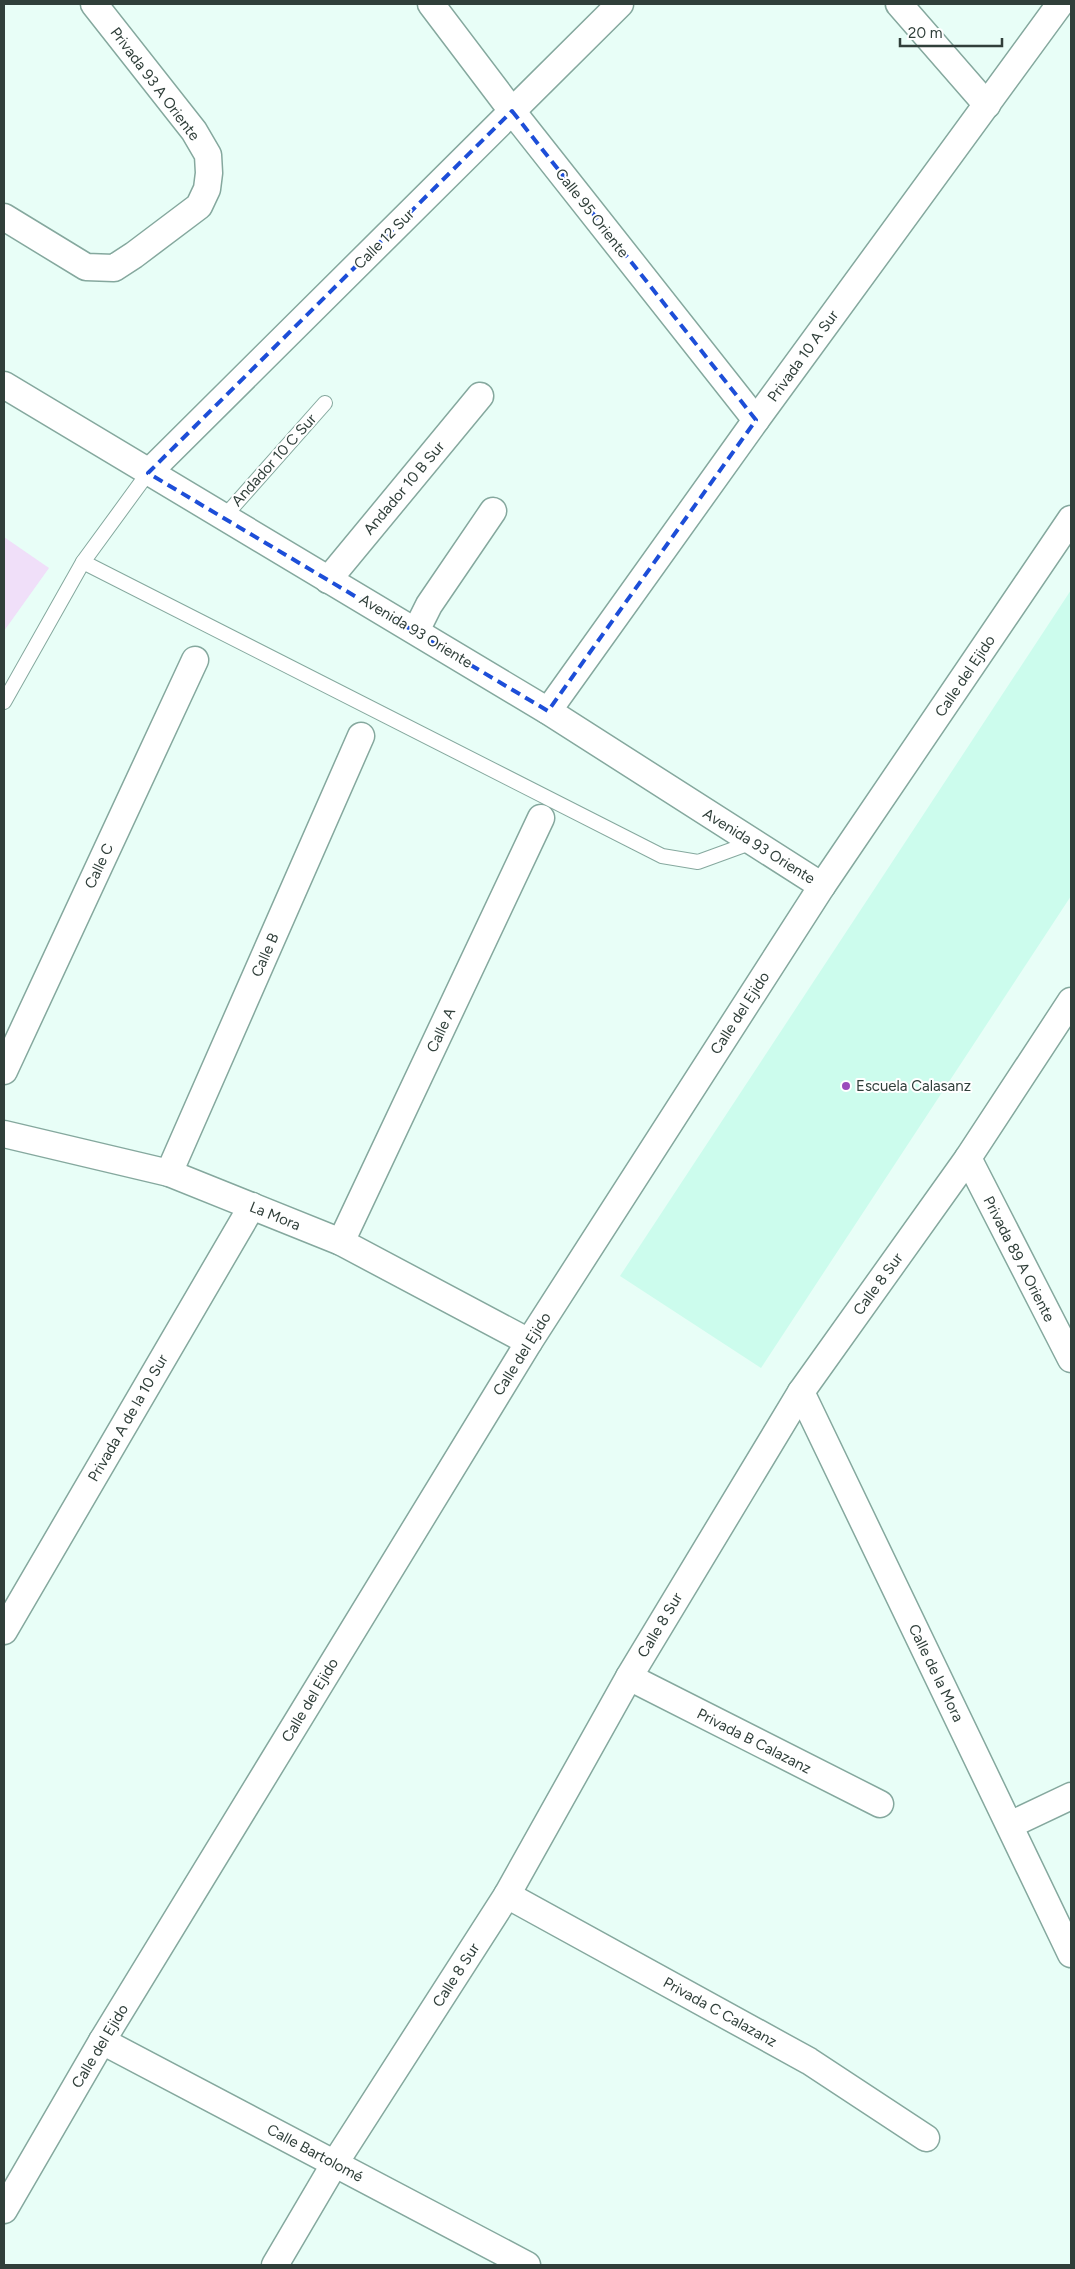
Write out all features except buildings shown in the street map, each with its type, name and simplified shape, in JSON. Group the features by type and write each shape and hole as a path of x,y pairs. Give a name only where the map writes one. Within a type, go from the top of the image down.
{"street":[{"name":"Privada 93 A Oriente","path":"4,217 86,267 114,268 134,256 199,206 207,189 209,173 208,155 194,131 94,4"},
{"name":"Calle 95 Oriente","path":"431,4 512,111 756,420"},
{"name":"Calle 12 Sur","path":"148,473 620,4"},
{"path":"899,4 987,104"},
{"name":"Privada 10 A Sur","path":"548,711 756,420 1060,4"},
{"name":"Avenida 93 Oriente","path":"4,385 548,711 822,886"},
{"name":"Andador 10 B Sur","path":"328,580 480,396"},
{"path":"416,631 429,605 493,511"},
{"name":"Calle del Ejido","path":"4,2210 12,2180 102,2042 529,1342 822,886 1071,519"},
{"name":"Calle C","path":"4,1072 195,660"},
{"name":"Calle B","path":"169,1173 361,736"},
{"name":"Calle A","path":"341,1242 541,818"},
{"name":"Calle 8 Sur","path":"275,2265 335,2163 507,1895 629,1677 801,1392 968,1158 1071,1001"},
{"name":"La Mora","path":"4,1134 169,1173 341,1242 529,1342"},
{"name":"Privada 89 A Oriente","path":"968,1158 1069,1350"},
{"name":"Privada A de la 10 Sur","path":"4,1631 252,1206"},
{"name":"Calle de la Mora","path":"801,1392 1071,1954"},
{"name":"Privada B Calazanz","path":"629,1677 880,1804"},
{"path":"1010,1826 1071,1796"},
{"name":"Privada C Calazanz","path":"507,1895 809,2061 926,2138"},
{"name":"Calle Bartolomé","path":"102,2042 527,2265"}],"lane":[{"name":"Andador 10 C Sur","path":"224,517 325,403"},
{"path":"4,702 83,562 148,473"},
{"path":"83,562 662,856 698,862 753,842"}],"highlighted area":[{"path":"512,111 756,420 548,711 148,473"}],"shaded area":[{"path":"4,537 49,568 4,631"},
{"name":"Escuela Calasanz","path":"1071,590 1071,896 761,1368 620,1276"}],"place":[{"name":"Escuela Calasanz","path":"846,1086"}]}
